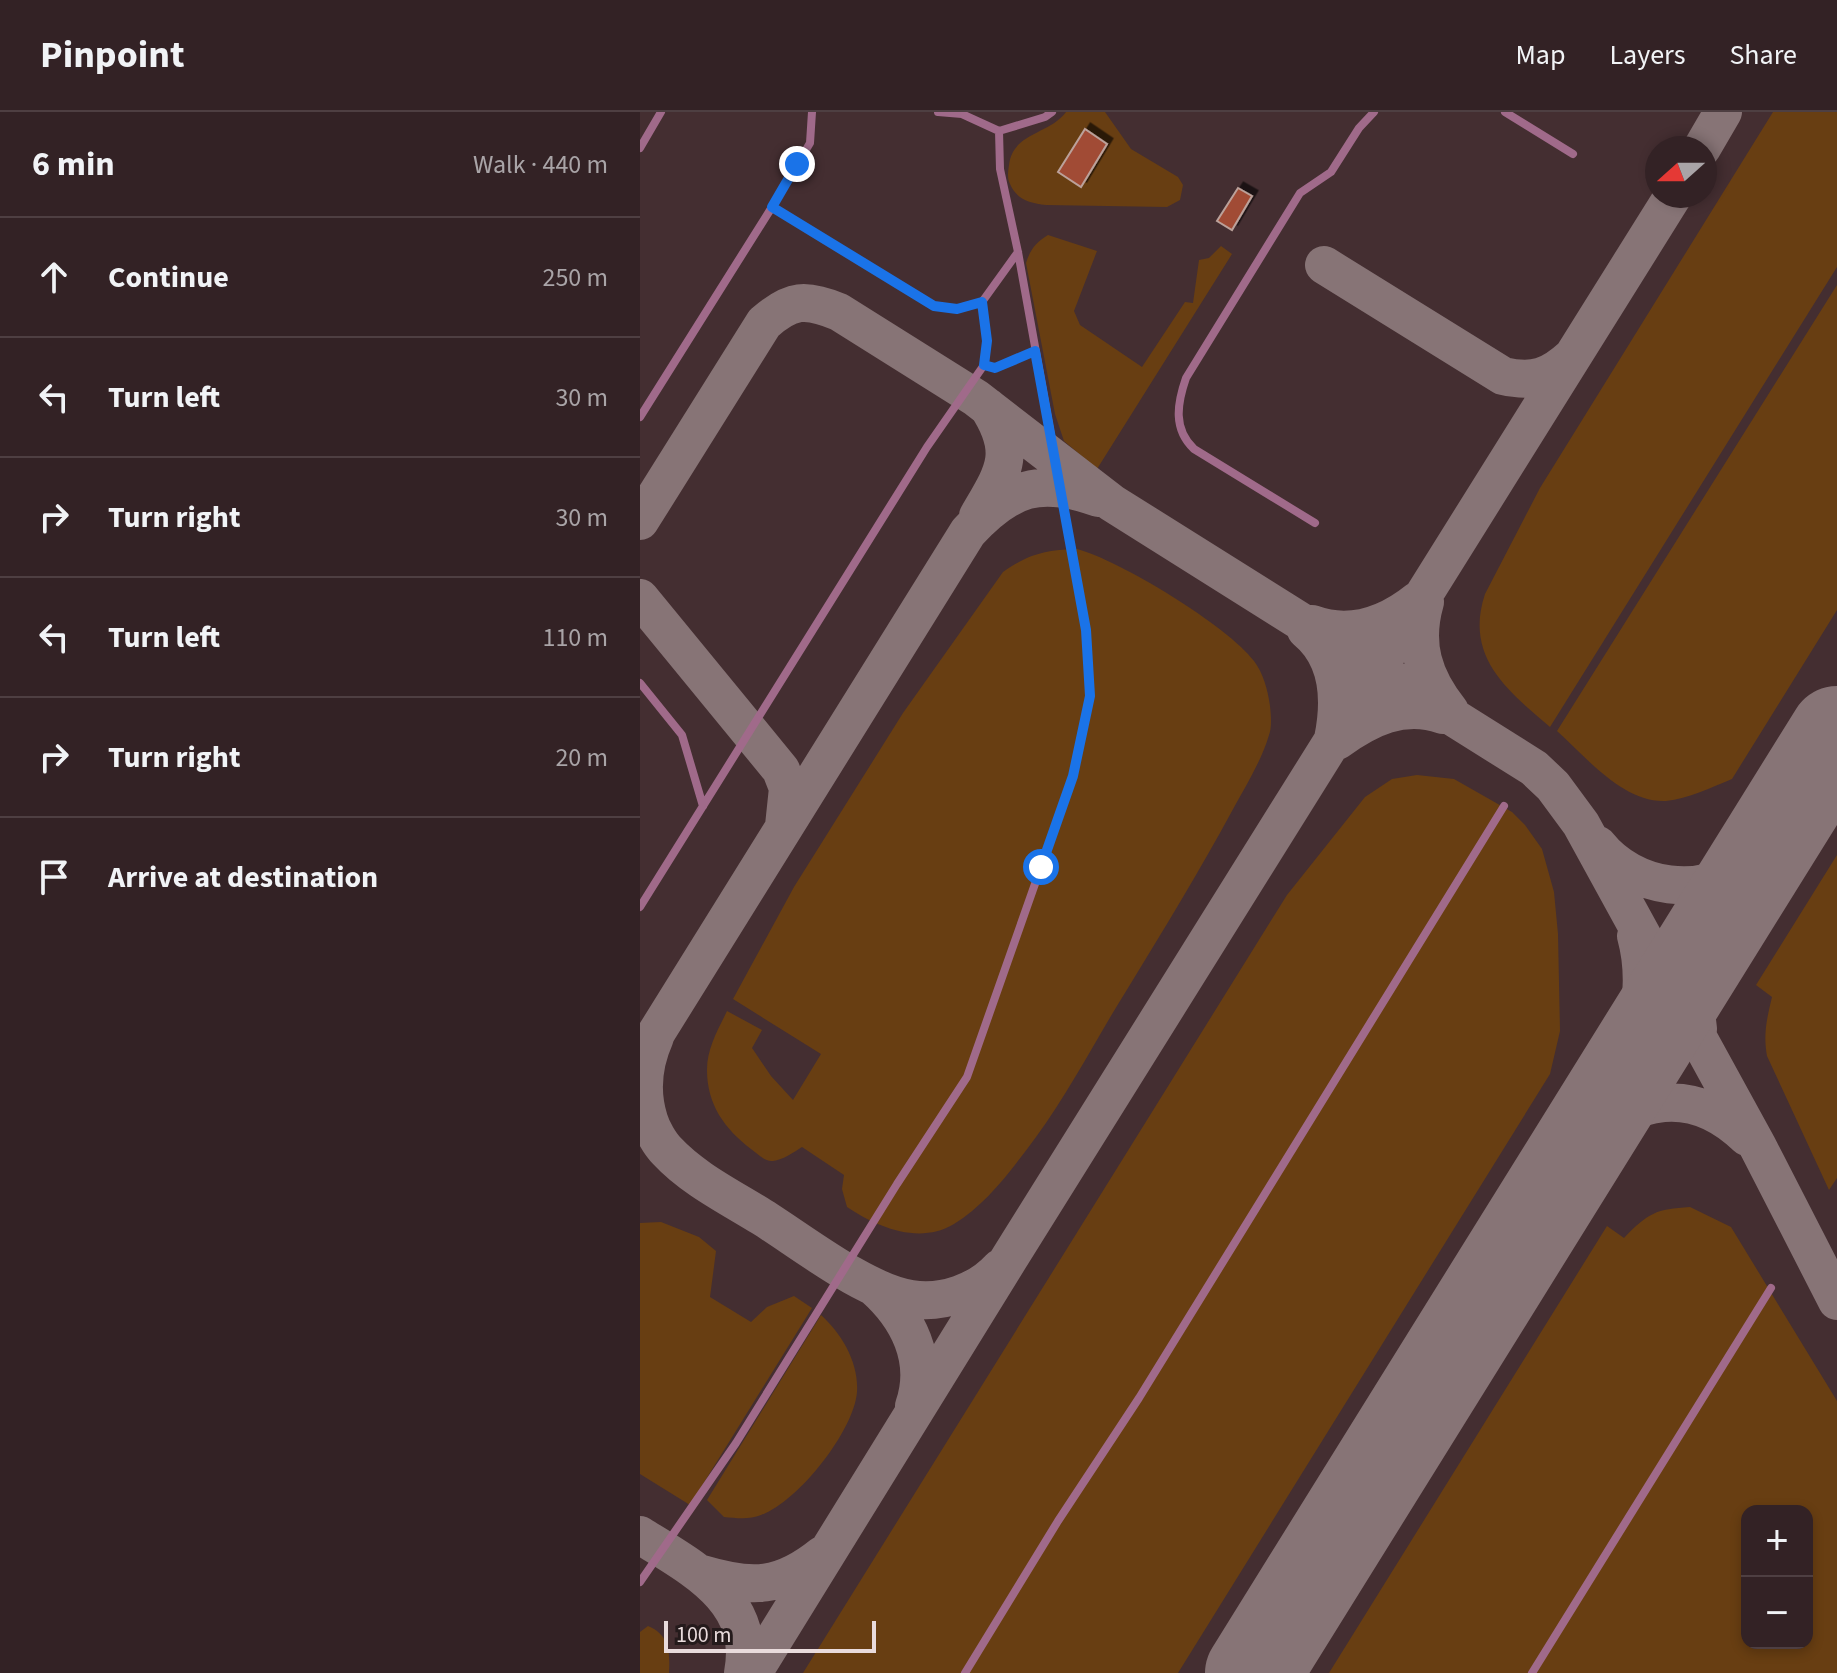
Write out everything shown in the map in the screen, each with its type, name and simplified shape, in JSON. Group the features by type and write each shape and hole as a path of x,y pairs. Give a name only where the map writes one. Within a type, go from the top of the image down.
{"lane":[{"path":"640,148 661,112"},
{"path":"640,417 810,143 812,112"},
{"path":"938,112 976,116 999,131"},
{"path":"999,131 1052,112"},
{"path":"1315,523 1194,449 1185,440 1180,428 1179,399 1186,378 1300,193 1331,172 1359,128 1374,112"},
{"path":"1505,112 1573,154"},
{"path":"640,1582 736,1443 967,1077 1073,776 1090,696 1086,630 1018,252 1000,169 999,131"},
{"path":"772,207 934,306 957,309 982,302 1018,252"},
{"path":"640,907 927,447 984,365 987,341 982,302"},
{"path":"984,365 995,368 1035,351"},
{"path":"640,683 682,735 703,806"},
{"path":"965,1673 1058,1521 1139,1398 1504,806"},
{"path":"1532,1673 1771,1288"}],"shaded area":[{"path":"1066,112 1105,112 1131,149 1178,177 1183,185 1180,200 1167,207 1046,205 1020,197 1008,179 1012,154 1024,140 1059,120"},
{"path":"1773,112 1837,112 1837,267 1550,727 1505,686 1485,654 1480,636 1480,616 1485,594 1540,488 1714,208 1717,208 1717,202"},
{"path":"1048,235 1097,251 1074,311 1080,325 1142,367 1185,302 1193,303 1199,260 1209,258 1221,246 1232,254 1097,469 1064,441 1055,414 1026,263 1034,247"},
{"path":"1837,285 1837,610 1732,779 1674,800 1650,800 1635,795 1606,776 1557,731"},
{"path":"1077,549 1119,566 1172,596 1241,647 1254,661 1265,682 1270,706 1270,732 1262,755 1194,878 1072,1083 1027,1149 988,1196 954,1224 927,1233 899,1231 871,1221 847,1207 842,1189 844,1175 802,1147 770,1161 742,1141 714,1105 708,1083 709,1054 727,1011 762,1030 752,1048 771,1076 793,1100 821,1054 733,999 794,887 903,713 1003,572 1038,554"},
{"path":"1417,775 1454,779 1512,812 1542,849 1554,892 1558,934 1560,1031 1550,1074 1178,1673 803,1673 1287,895 1365,797 1392,779"},
{"path":"1837,855 1837,1178 1829,1190 1767,1056 1767,1019 1772,997 1756,985"},
{"path":"1690,1207 1731,1227 1837,1401 1837,1673 1329,1673 1607,1226 1624,1238 1640,1223 1661,1211"},
{"path":"661,1222 699,1237 716,1251 710,1297 751,1322 767,1307 794,1296 812,1308 690,1505 640,1474 640,1223"},
{"path":"821,1315 842,1340 855,1370 857,1392 846,1426 807,1481 776,1508 752,1518 724,1517 707,1500"},
{"path":"648,1626 665,1640 669,1652 669,1673 640,1673 640,1632"}],"building":[{"path":"1085,129 1107,144 1081,187 1058,172"},
{"path":"1238,188 1252,196 1232,230 1217,221"}],"taxiway":[{"path":"1709,136 1723,112"},
{"path":"753,1673 1666,208"},
{"path":"1324,265 1503,376 1524,379 1541,376 1557,369 1573,356"},
{"path":"640,521 764,323 791,305 817,304 839,312 976,398 1112,503 1534,768 1553,786 1581,824 1758,1147 1837,1301"},
{"path":"978,516 1004,463 1003,438 988,407"},
{"path":"640,1059 968,532 998,505 1027,490 1059,488 1098,498"},
{"path":"640,598 781,770 788,788 784,826"},
{"path":"1312,624 1341,630 1355,629 1382,622 1418,600"},
{"path":"1425,602 1420,632 1423,660 1433,686 1450,711"},
{"path":"1306,630 1325,653 1335,680 1337,709 1333,739"},
{"path":"1337,741 1361,725 1387,714 1414,710 1443,715"},
{"path":"1598,845 1630,872 1649,880 1690,885 1730,875 1748,863 1777,830"},
{"path":"1623,1078 1642,990 1636,936"},
{"path":"1698,1029 1694,995 1699,955"},
{"path":"655,1037 644,1078 644,1099 649,1120 664,1148 700,1179 854,1277 893,1294 923,1300 947,1298 971,1290 1000,1268"},
{"path":"1581,1144 1622,1116 1664,1103 1705,1109 1726,1120 1747,1137"},
{"path":"874,1287 897,1312 913,1340 919,1372 914,1406"},
{"path":"640,1535 699,1574 730,1606 740,1625 745,1647 743,1673"},
{"path":"702,1574 736,1582 765,1582 793,1574 822,1555"}],"runway":[{"path":"1253,1673 1837,734"}],"route":[{"path":"797,164 772,207 934,306 957,309 982,302 987,341 984,365 995,368 1035,351 1086,630 1090,696 1073,776 1041,867"}]}
